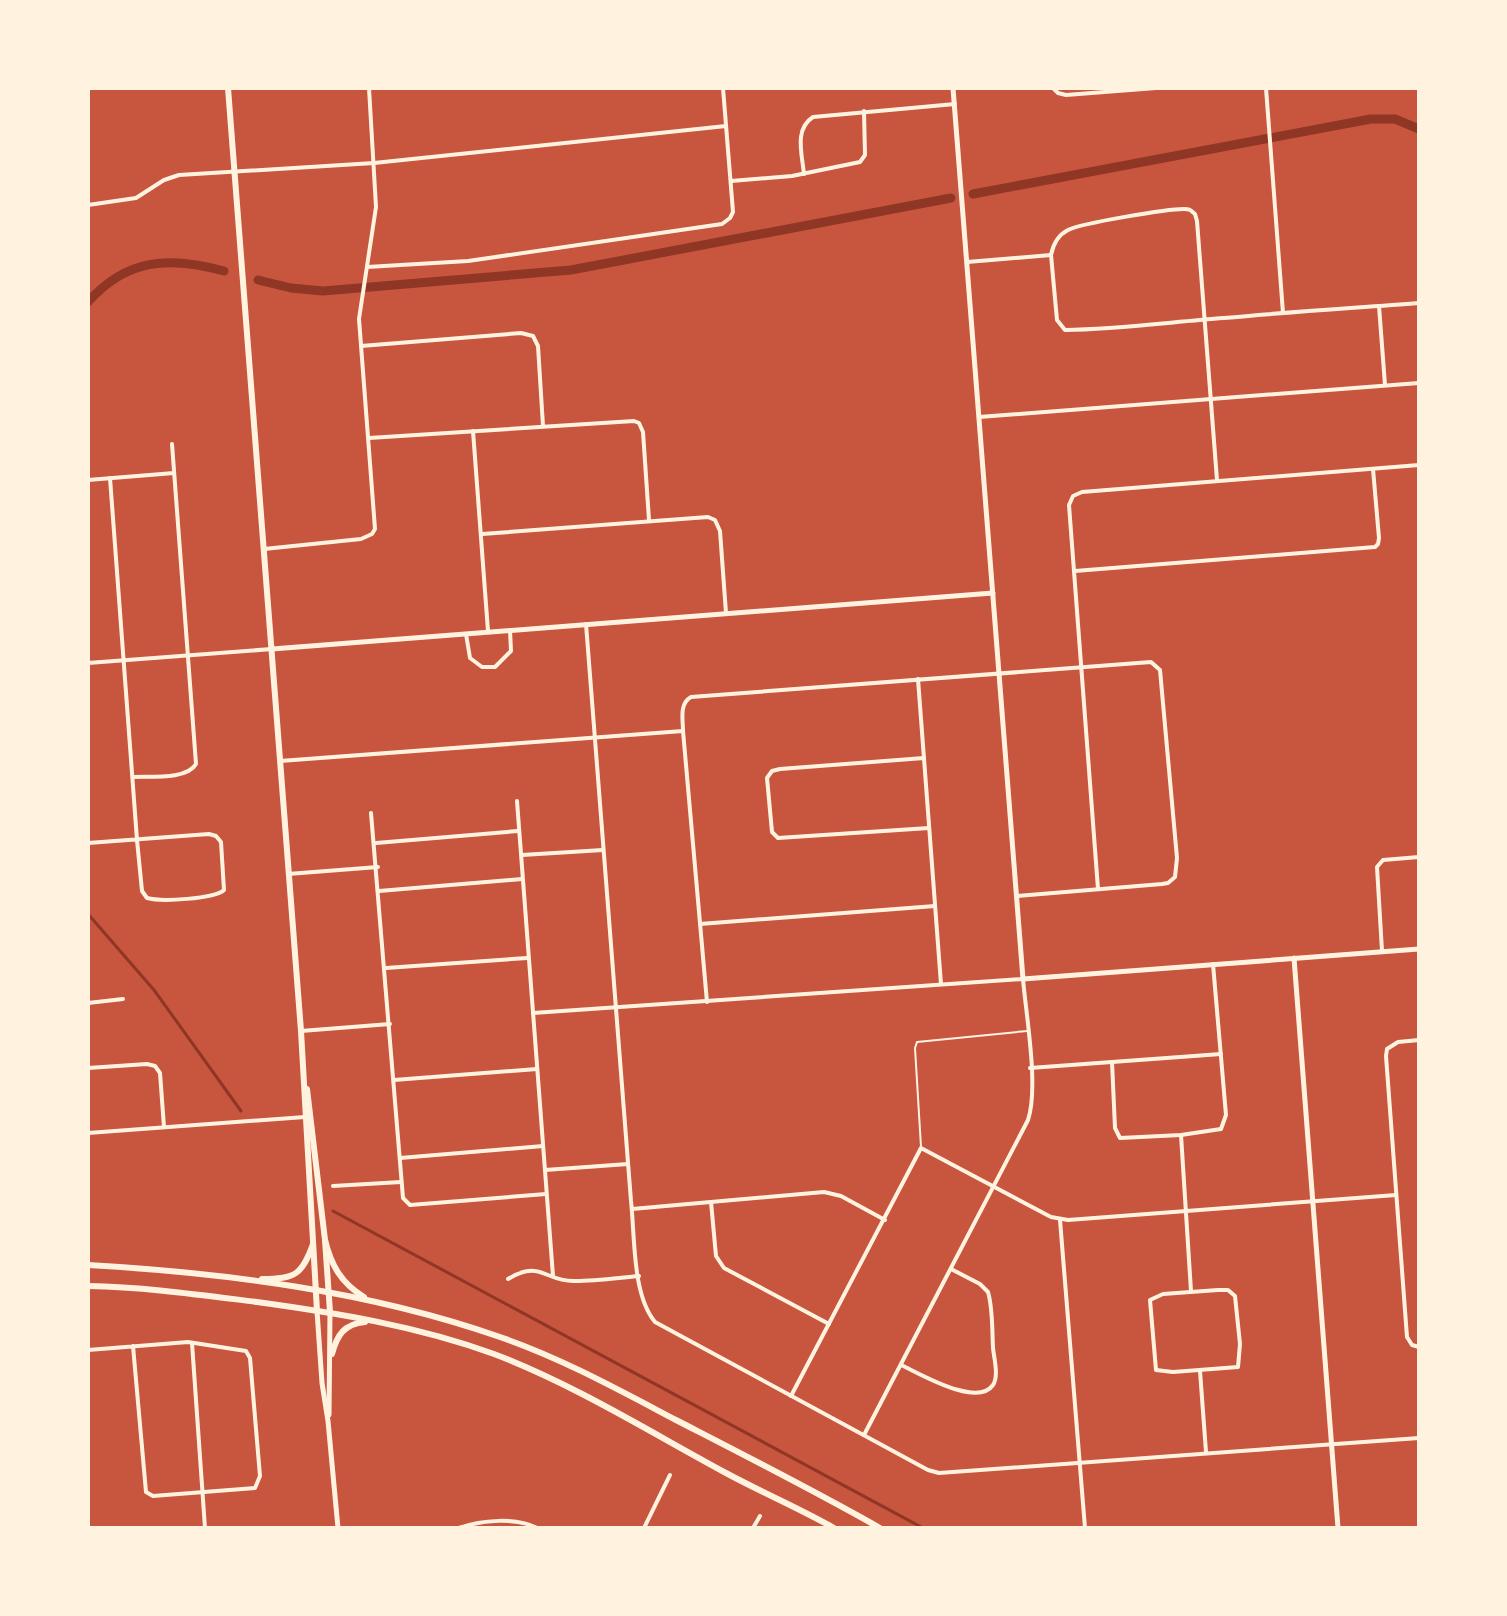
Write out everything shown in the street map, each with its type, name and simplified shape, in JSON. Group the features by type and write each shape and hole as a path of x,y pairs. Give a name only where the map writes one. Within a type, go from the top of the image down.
{"main road":[{"path":"228,88 303,1062 325,1240 330,1312"},
{"path":"308,1117 317,1311"},
{"path":"325,1240 336,1272 348,1286 369,1300"},
{"path":"234,1279 283,1279 295,1275 306,1263 313,1244"},
{"path":"88,1265 234,1279 369,1300 502,1338 613,1387 880,1528"},
{"path":"88,1286 178,1291 330,1312 381,1322 494,1355 549,1378 834,1528"},
{"path":"332,1354 336,1340 344,1329 360,1322 381,1322"}],"street":[{"path":"264,549 361,539 372,534 376,523 359,312 376,207 369,88"},
{"path":"367,267 468,261 722,224 733,212 723,88"},
{"path":"864,1435 1031,1112 1017,896 953,88"},
{"path":"1053,88 1066,95 1156,88"},
{"path":"1266,88 1283,313"},
{"path":"804,174 801,133 807,121 819,115 955,104"},
{"path":"731,181 804,174 856,164 864,159 864,111"},
{"path":"88,205 136,198 171,177 374,163 726,126"},
{"path":"1217,480 1210,399 1205,319 1197,221 1195,214 1191,210 1149,214 1076,227 1062,234 1051,255 1057,320 1065,330 1205,319 1283,313 1419,303"},
{"path":"967,262 1051,255"},
{"path":"1379,306 1385,385"},
{"path":"361,346 521,333 533,336 538,346 543,426"},
{"path":"979,417 1419,383"},
{"path":"369,438 628,420 639,423 643,432 649,520"},
{"path":"473,431 488,631"},
{"path":"133,777 185,773 194,769 196,764 172,444"},
{"path":"1098,889 1069,505 1073,496 1082,492 1419,465"},
{"path":"1074,571 1375,547 1379,538 1373,469"},
{"path":"88,480 174,473"},
{"path":"88,843 137,840 209,834 216,836 221,842 225,884 220,894 158,900 144,895 137,840 110,478"},
{"path":"482,534 649,520 701,517 715,520 720,531 727,614"},
{"path":"88,663 993,593"},
{"path":"586,624 632,1209 644,1307 655,1322 928,1470 939,1473 1419,1438"},
{"path":"466,633 470,658 482,667 495,667 511,651 510,630"},
{"path":"707,1002 683,731 683,709 691,697 1151,662 1160,670 1177,858 1175,877 1162,884 1017,896"},
{"path":"918,679 941,985"},
{"path":"280,761 683,731"},
{"path":"924,758 780,769 772,771 767,778 772,832 778,838 929,828"},
{"path":"517,801 553,1276"},
{"path":"371,813 378,867 403,1198 410,1205 546,1194"},
{"path":"376,843 518,831"},
{"path":"521,855 603,850"},
{"path":"1382,951 1377,867 1383,860 1419,857"},
{"path":"288,874 378,867"},
{"path":"379,891 522,879"},
{"path":"700,924 935,906"},
{"path":"533,1013 1419,949"},
{"path":"385,968 527,958"},
{"path":"1294,958 1338,1528"},
{"path":"1112,1062 1118,1136 1127,1139 1213,1132 1224,1125 1213,964"},
{"path":"88,1003 123,999"},
{"path":"301,1031 390,1024"},
{"path":"1419,1040 1394,1044 1387,1049 1386,1056 1407,1337 1412,1345 1419,1347"},
{"path":"1030,1068 1221,1054"},
{"path":"88,1068 155,1066 160,1073 164,1127"},
{"path":"394,1080 537,1069"},
{"path":"88,1133 308,1117"},
{"path":"1181,1135 1191,1291"},
{"path":"400,1158 543,1146"},
{"path":"791,1396 921,1148 1060,1220 1396,1195"},
{"path":"545,1170 628,1164"},
{"path":"333,1186 401,1182"},
{"path":"632,1209 824,1192 841,1196 885,1220"},
{"path":"711,1202 715,1250 724,1268 829,1324"},
{"path":"1060,1220 1085,1528"},
{"path":"901,1364 954,1390 983,1390 994,1383 988,1292 980,1284 951,1269"},
{"path":"508,1279 535,1270 575,1281 639,1276"},
{"path":"1191,1291 1232,1292 1236,1300 1240,1364 1235,1368 1163,1373 1156,1370 1150,1300 1156,1295 1191,1291"},
{"path":"317,1311 338,1528"},
{"path":"328,1421 332,1354 330,1312"},
{"path":"192,1343 205,1528"},
{"path":"88,1350 133,1346 192,1343 240,1348 249,1353 260,1476 258,1484 252,1489 153,1496 144,1489 133,1346"},
{"path":"1200,1371 1206,1453"},
{"path":"644,1528 670,1475"},
{"path":"753,1528 760,1516"},
{"path":"459,1528 513,1521 537,1528"}],"lane":[{"path":"921,1148 915,1048 920,1041 1027,1031"}],"waterway":[{"path":"973,194 1371,119 1395,119 1419,129"},
{"path":"258,280 323,291 571,270 951,198"},
{"path":"88,302 118,276 150,264 185,263 224,271"},
{"path":"88,914 154,990 241,1111"},
{"path":"333,1211 923,1528"}]}
